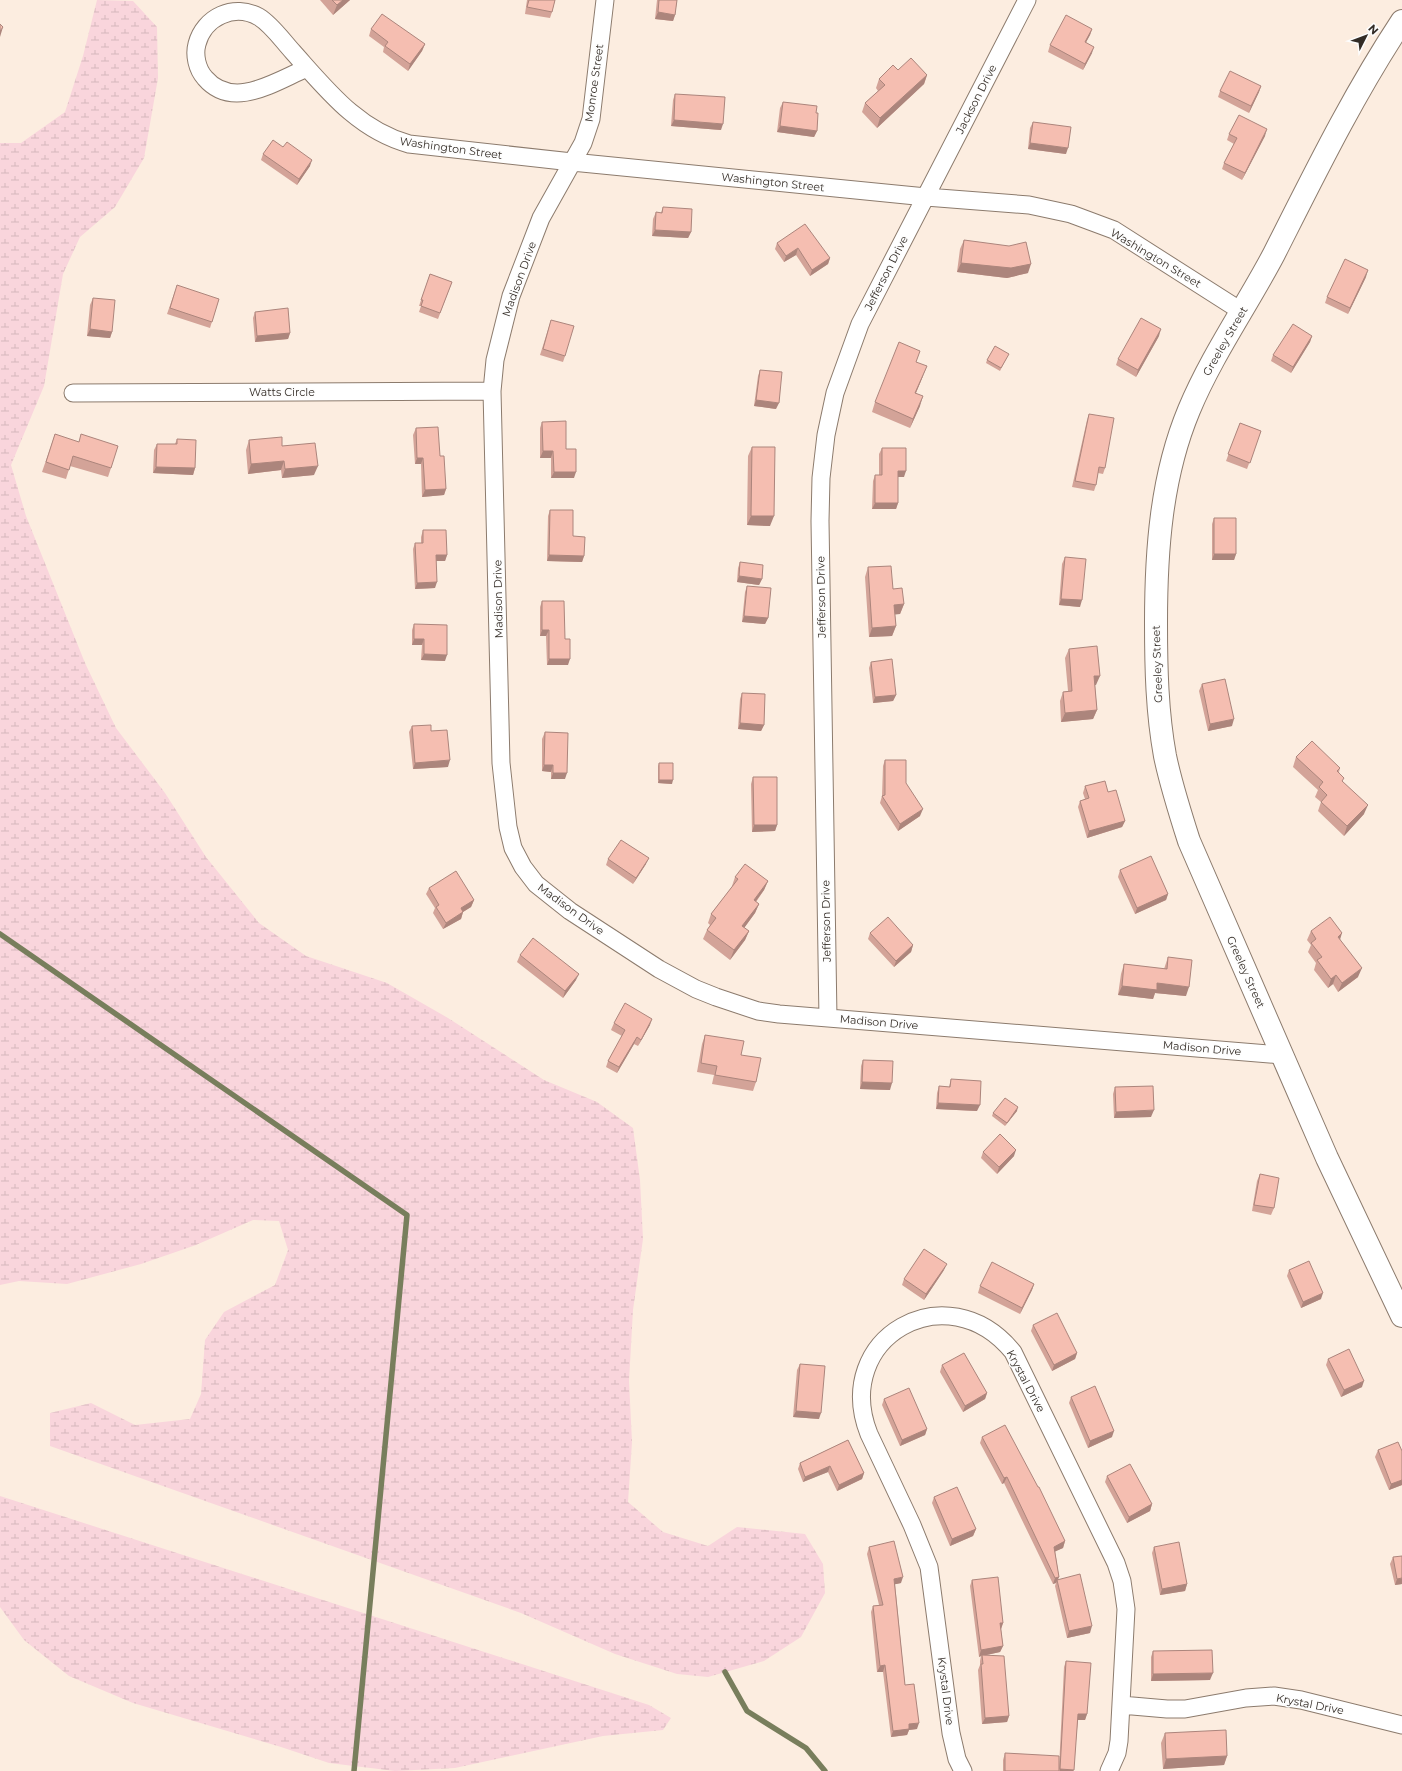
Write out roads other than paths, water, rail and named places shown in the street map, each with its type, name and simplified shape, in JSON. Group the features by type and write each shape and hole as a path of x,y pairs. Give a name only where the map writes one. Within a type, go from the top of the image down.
{"street":[{"name":"Monroe Street","path":"572,162 583,143 591,119 605,0"},
{"name":"Jackson Drive","path":"926,197 1027,0"},
{"name":"Washington Street","path":"307,68 246,93 227,93 213,86 203,75 196,56 197,46 205,27 212,20 230,12 241,11 251,13 267,24 307,68 353,114 370,128 390,139 409,144 572,162 926,197 1029,205 1071,214 1114,230 1242,311"},
{"name":"Greeley Street","path":"1402,21 1385,46 1343,121 1267,267 1208,367 1189,410 1174,452 1165,497 1156,583 1156,668 1159,712 1166,756 1176,800 1189,841 1282,1055 1402,1316"},
{"name":"Madison Drive","path":"572,162 541,218 511,296 495,360 492,391 501,763 508,827 513,848 522,867 536,884 570,911 660,969 696,989 758,1010 828,1018 1282,1055"},
{"name":"Jefferson Drive","path":"828,1018 820,521 821,478 826,435 835,392 860,324 926,197"},
{"name":"Watts Circle","path":"73,393 492,391"},
{"name":"Krystal Drive","path":"963,1771 957,1759 951,1733 929,1568 912,1524 869,1434 862,1410 862,1385 869,1362 888,1337 902,1326 914,1321 938,1315 963,1317 974,1321 996,1334 1013,1352 1114,1559 1122,1581 1126,1617 1119,1741 1117,1753 1109,1771"},
{"name":"Krystal Drive","path":"1121,1705 1167,1709 1185,1708 1246,1698 1274,1696 1301,1700 1402,1725"}],"waterway":[{"path":"0,934 407,1215 354,1771"},
{"path":"725,1672 747,1711 806,1748 825,1771"}]}
